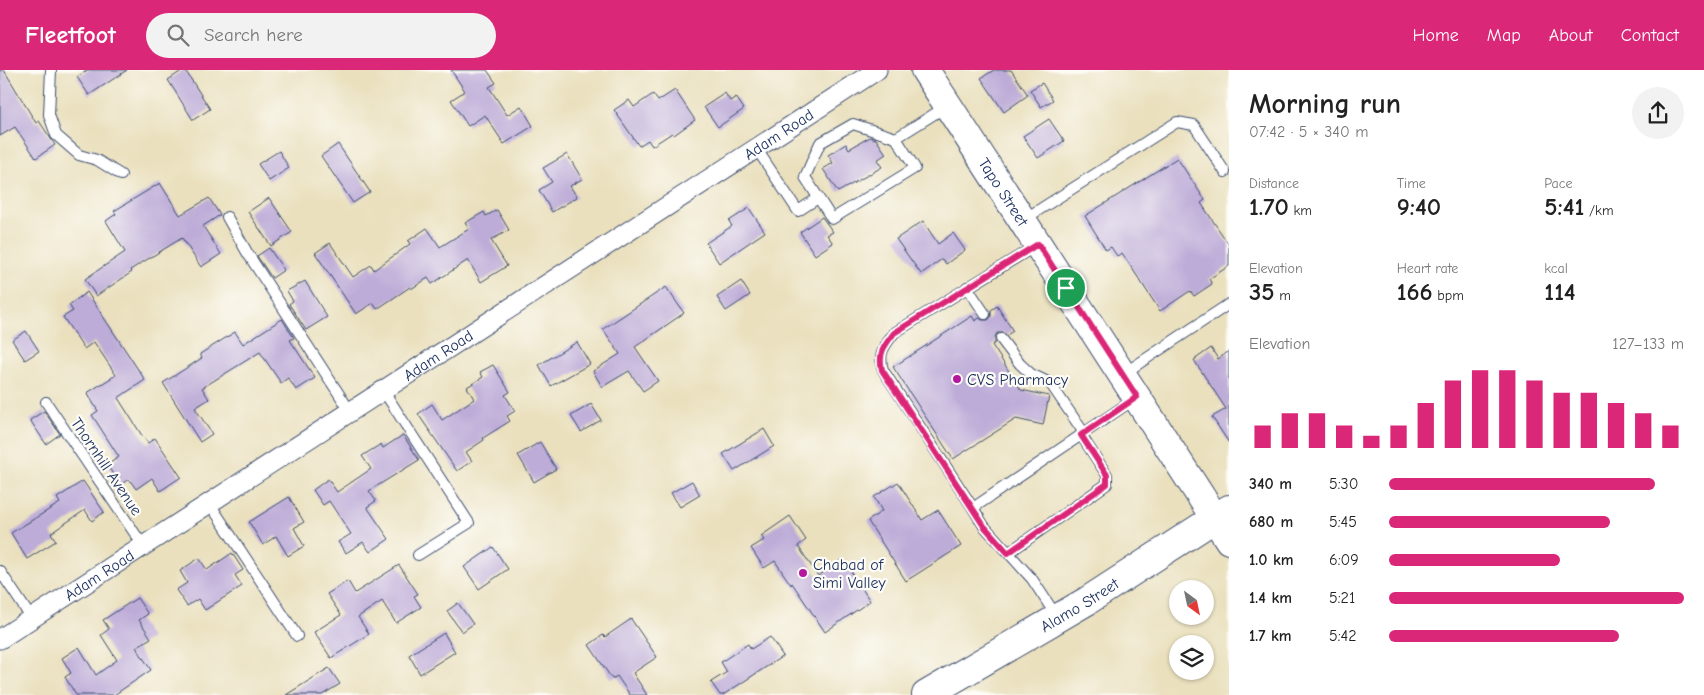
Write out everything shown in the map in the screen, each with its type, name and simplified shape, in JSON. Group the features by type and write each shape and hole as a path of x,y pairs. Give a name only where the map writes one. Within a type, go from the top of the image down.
{"street":[{"name":"Adam Road","path":"0,639 877,70"},
{"name":"Tapo Street","path":"925,70 1137,397 1224,522"},
{"name":"Alamo Street","path":"926,695 1224,522"}],"lane":[{"path":"51,70 50,115 56,135 79,155 97,160 121,175"},
{"path":"896,138 948,105"},
{"path":"1023,221 1177,122 1194,125 1225,172"},
{"path":"853,124 896,138 915,168 832,219 805,177 820,142 853,124"},
{"path":"756,148 798,211 818,198"},
{"path":"227,217 248,254 350,411"},
{"path":"1038,244 894,333 883,348 880,362 882,370 984,526 1032,579 1057,618"},
{"path":"967,288 985,314"},
{"path":"1122,374 1229,304"},
{"path":"1001,339 1020,364 1032,374 1050,383 1107,475 1107,484 1008,553"},
{"path":"383,390 469,523 418,555"},
{"path":"972,508 1137,397"},
{"name":"Thornhill Avenue","path":"46,402 144,547"},
{"path":"210,504 297,636"},
{"path":"0,571 32,619"}],"building":[{"path":"0,70 4,70 36,123 39,121 55,145 36,158 15,127 0,136"},
{"path":"88,70 127,70 89,95 77,77"},
{"path":"185,70 210,109 193,120 168,80"},
{"path":"451,70 487,70 496,83 489,87 507,115 521,106 533,126 504,144 485,115 468,126 451,100 465,91"},
{"path":"994,70 1011,70 1028,95 1004,112 981,78"},
{"path":"1042,83 1053,100 1041,107 1030,90"},
{"path":"675,90 695,120 674,135 672,133 652,146 648,140 639,146 614,110 629,100 634,107 653,94 658,101"},
{"path":"725,93 730,101 736,97 744,109 718,127 704,107"},
{"path":"1049,119 1064,141 1038,158 1023,136"},
{"path":"870,137 876,139 886,154 877,160 882,167 838,192 823,169 833,163 828,155 846,144 849,149"},
{"path":"338,144 370,192 353,203 321,156"},
{"path":"279,151 289,168 269,181 258,164"},
{"path":"567,154 582,179 570,186 577,197 552,212 539,190 552,182 543,168"},
{"path":"1177,158 1205,200 1201,203 1229,245 1229,266 1209,279 1212,284 1194,296 1190,291 1160,311 1122,253 1117,256 1111,247 1106,250 1085,216"},
{"path":"160,183 180,215 209,198 220,215 203,226 221,254 201,267 182,238 130,270 132,272 96,296 85,279 125,252 106,221 116,214 114,211"},
{"path":"269,198 292,232 271,246 248,212"},
{"path":"749,208 765,232 719,263 706,243 732,226 729,221"},
{"path":"497,210 509,230 491,240 507,266 481,282 468,260 432,284 428,278 411,289 410,287 377,309 373,303 356,314 315,253 330,243 353,277 371,265 374,270 410,244 408,241 427,228 440,247 469,229 465,223 484,212 486,216"},
{"path":"822,217 833,232 827,235 833,243 815,255 800,232"},
{"path":"923,221 938,244 953,233 965,250 946,264 942,259 921,274 896,239"},
{"path":"269,248 284,270 272,278 257,256"},
{"path":"305,281 327,317 306,330 289,304 293,301 287,291"},
{"path":"741,281 750,295 726,311 717,297"},
{"path":"666,287 684,313 635,347 658,381 643,391 629,371 602,387 593,371 620,354 603,329"},
{"path":"87,292 145,380 118,398 148,443 155,438 181,477 160,491 152,478 136,489 129,479 120,485 107,465 119,457 92,415 98,411 87,393 116,375 94,342 84,349 63,317 73,311 69,305"},
{"name":"CVS Pharmacy","path":"997,306 1013,331 1007,335 997,333 995,343 992,345 1021,390 1049,396 1043,425 1016,419 953,459 893,367 972,316 975,321 979,318 988,320 991,317 991,310"},
{"path":"282,319 294,338 290,340 315,378 296,390 288,378 281,383 260,352 202,388 209,399 195,408 212,434 200,442 163,383 202,358 200,354 235,332 243,344"},
{"path":"26,331 39,351 25,360 12,340"},
{"path":"577,342 590,364 551,386 539,365"},
{"path":"1211,348 1218,359 1229,351 1229,443 1212,417 1226,409 1194,360"},
{"path":"493,365 510,392 505,395 515,411 507,416 510,421 483,438 484,440 466,452 472,461 457,471 418,414 432,404 442,420 474,399 467,387 483,377 480,372"},
{"path":"591,404 601,420 581,432 571,416"},
{"path":"44,411 60,434 46,444 30,420"},
{"path":"764,429 774,446 734,471 723,454"},
{"path":"403,435 419,460 369,491 376,501 367,507 389,539 370,552 363,542 346,553 338,542 351,534 329,501 323,505 313,490 328,479 337,492 371,469 362,456 381,444 383,448"},
{"path":"540,442 556,469 534,482 518,455"},
{"path":"83,481 104,512 92,521 85,510 51,533 56,541 27,559 11,533 60,503 57,498"},
{"path":"692,481 700,495 680,507 671,493"},
{"path":"898,482 922,520 938,510 961,546 906,581 868,521 882,511 874,497"},
{"path":"289,497 304,522 294,528 304,546 288,556 276,536 263,545 249,522"},
{"path":"790,516 806,540 798,546 818,576 843,559 870,601 825,632 775,561 764,568 751,548 764,540 761,536"},
{"path":"493,547 508,569 479,589 464,567"},
{"path":"232,553 243,570 235,575 242,586 205,610 198,599 187,606 176,590 187,583 180,571 199,558 207,570"},
{"path":"399,565 418,594 414,596 421,607 396,623 382,601 358,617 369,634 331,658 314,632 341,615 327,594 348,581 355,593"},
{"path":"137,598 148,614 139,620 151,638 136,647 151,670 114,695 76,695 65,677 71,673 62,658 79,647 96,675 117,660 101,635 109,629 103,620"},
{"path":"458,603 473,624 462,632 447,611"},
{"path":"631,619 657,657 633,673 647,695 630,695 617,676 612,679 589,645 603,635 605,637"},
{"path":"444,633 455,652 420,674 409,655"},
{"path":"770,637 783,656 723,695 720,695 711,682 727,672 721,662 748,644 751,649"},
{"path":"329,668 340,684 322,695 286,695"}],"place":[{"name":"CVS Pharmacy","path":"957,379"},
{"name":"Chabad of Simi Valley","path":"803,573"}],"route":[{"path":"1038,244 1066,288 1137,397 1081,435 1107,475 1107,484 1008,553 984,526 882,370 880,362 883,348 894,333 1038,244"}]}
